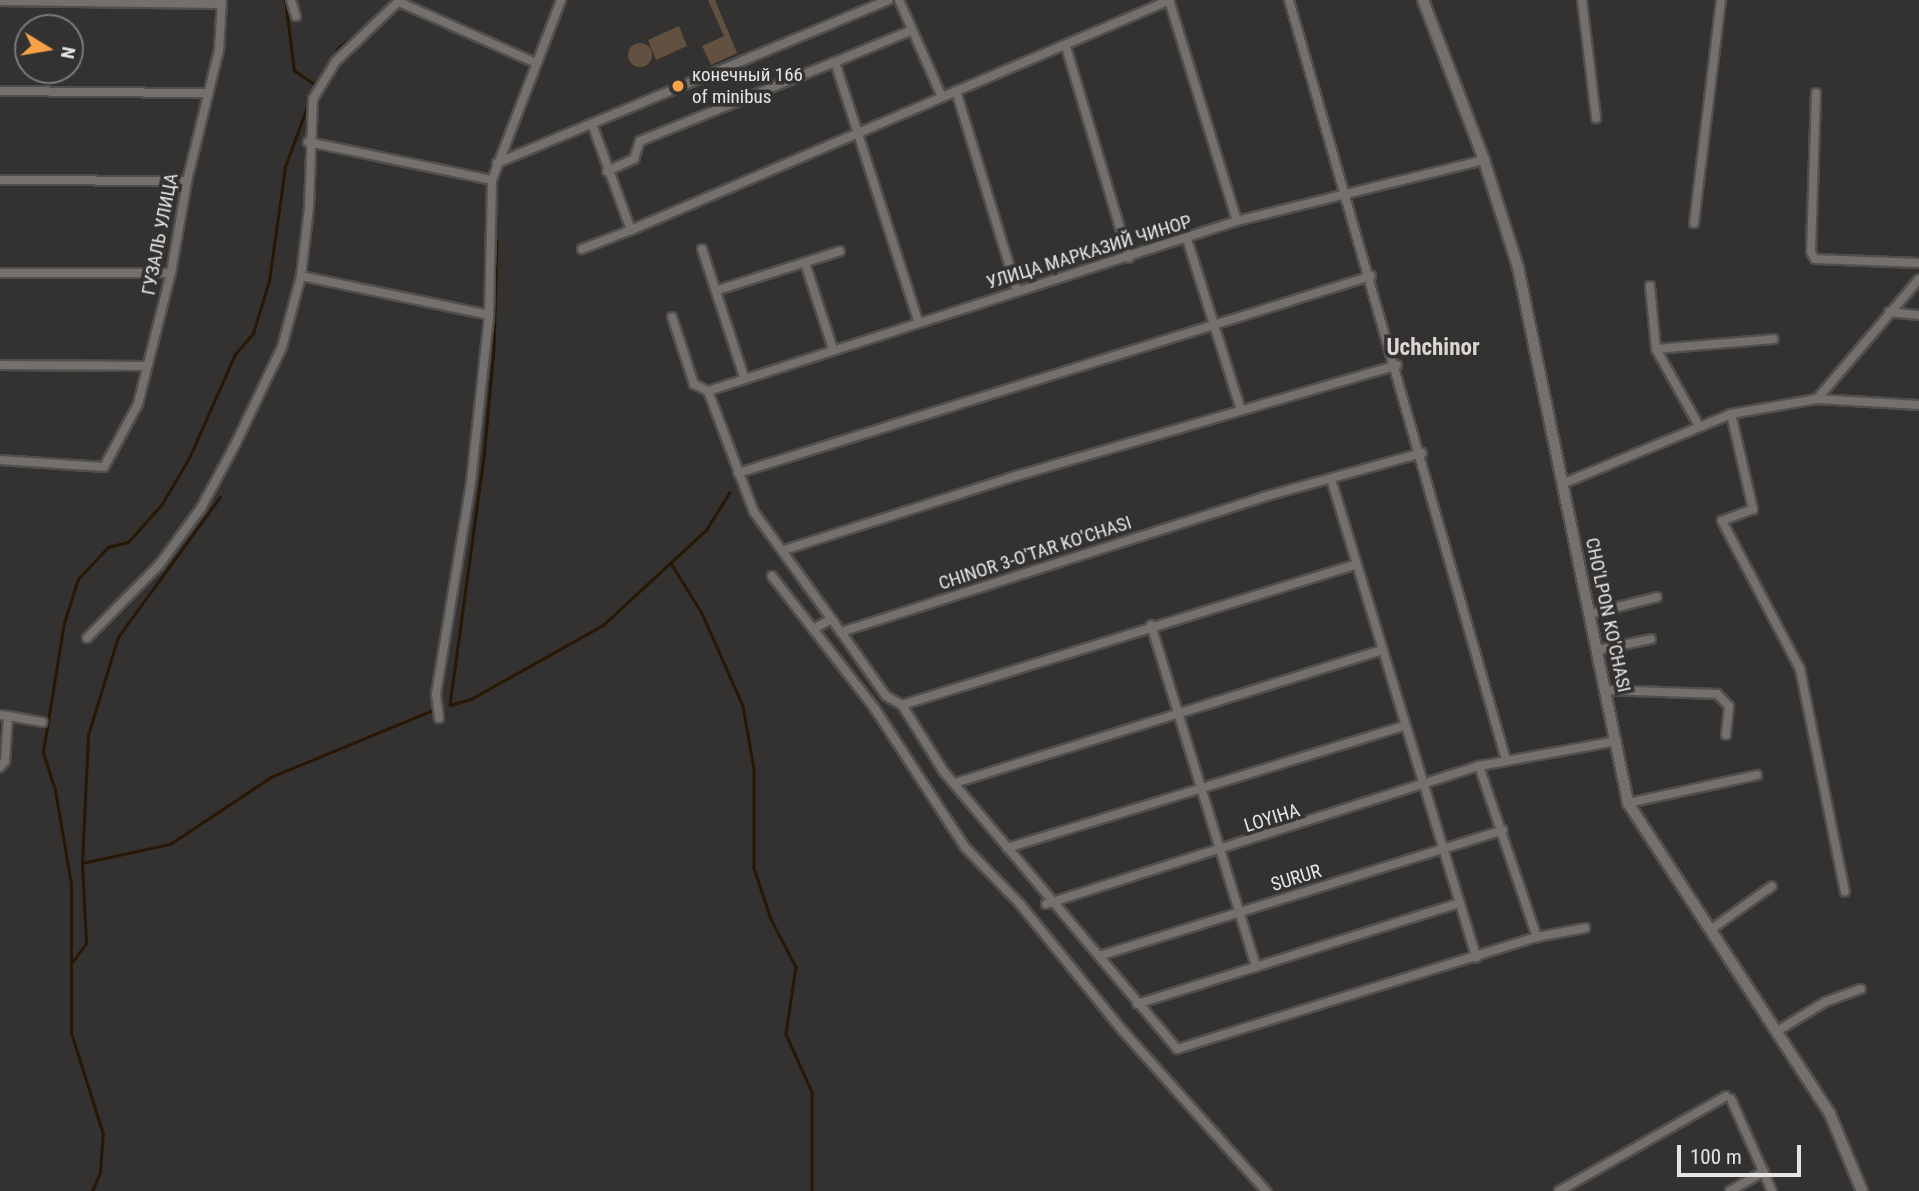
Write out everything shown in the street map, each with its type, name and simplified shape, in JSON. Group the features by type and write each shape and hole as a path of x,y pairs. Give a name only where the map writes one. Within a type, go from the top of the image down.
{"main road":[{"name":"CHO'LPON KO'CHASI","path":"1423,0 1484,160 1518,267 1629,803 1663,862 1713,928 1830,1114 1862,1191"}],"street":[{"path":"291,0 296,16"},
{"path":"439,718 436,694 471,482 489,315 492,180 534,62 561,0"},
{"path":"497,163 888,0"},
{"path":"899,0 910,31 942,97"},
{"path":"582,248 1066,47 1170,0 1237,222"},
{"path":"1289,0 1422,453 1506,760"},
{"path":"1582,0 1596,118"},
{"path":"1695,223 1721,0"},
{"path":"0,1 222,2"},
{"path":"87,638 152,573 201,508 282,347 301,276 309,208 308,142 313,99 330,68 399,1 534,62"},
{"name":"ГУЗАЛЬ УЛИЦА","path":"0,460 104,467 138,404 171,273 187,181 219,50 222,2"},
{"path":"607,171 634,159 640,141 910,31"},
{"path":"1066,47 1129,258"},
{"path":"835,62 860,132 919,323"},
{"path":"0,91 207,93"},
{"path":"956,91 1017,291"},
{"path":"1816,93 1811,252 1815,259 1919,263"},
{"path":"592,124 628,230"},
{"path":"308,142 492,180"},
{"name":"УЛИЦА МАРКАЗИЙ ЧИНОР","path":"708,391 744,377 1237,222 1347,191 1484,160"},
{"path":"0,180 187,181"},
{"path":"1187,239 1241,410"},
{"path":"702,248 718,290 744,377"},
{"path":"718,290 840,251"},
{"path":"805,263 833,349"},
{"path":"0,273 171,273"},
{"path":"301,276 489,315"},
{"path":"737,473 1371,276"},
{"path":"1817,399 1919,279"},
{"path":"1650,286 1656,349 1699,426"},
{"path":"1889,312 1919,314"},
{"path":"672,317 694,384 708,391 754,512 886,696 902,705 955,783 1049,903 1099,956 1177,1049 1537,937 1585,928"},
{"path":"1656,349 1774,339"},
{"path":"0,365 146,366"},
{"path":"784,551 1241,410 1397,366"},
{"path":"1562,484 1731,414 1817,399 1919,405"},
{"path":"1731,414 1753,509 1722,521 1800,669 1844,892"},
{"name":"CHINOR 3-O'TAR KO'CHASI","path":"841,632 1422,453"},
{"path":"1331,479 1476,957"},
{"path":"902,705 1151,625 1355,565"},
{"path":"772,576 875,709 965,847 1020,904 1131,1041 1266,1191"},
{"path":"1590,614 1657,597"},
{"path":"813,629 832,618"},
{"path":"1151,625 1256,967"},
{"path":"1598,650 1651,639"},
{"path":"955,783 1381,650"},
{"path":"1606,691 1717,694 1729,705 1727,735"},
{"path":"0,767 5,761 4,716 42,722"},
{"path":"1007,848 1404,726"},
{"name":"LOYIHA","path":"1049,903 1423,788 1479,766 1618,741"},
{"path":"1479,766 1503,830 1537,937"},
{"path":"1629,803 1757,775"},
{"name":"SURUR","path":"1099,956 1503,830"},
{"path":"1713,928 1772,886"},
{"path":"1137,1004 1459,902"},
{"path":"1779,1030 1825,1002 1861,989"},
{"path":"1559,1191 1728,1098 1772,1191"},
{"path":"1730,1191 1764,1171"}],"shaded area":[{"path":"708,0 715,0 737,53 711,65 702,46 724,36"},
{"path":"679,26 687,46 656,60 648,40"},
{"path":"640,43 651,50 652,55 645,66 640,67 629,60 628,55 635,44"}],"waterway":[{"path":"71,964 71,884 55,790 43,752 64,623 78,579 108,547 128,542 162,504 189,458 235,354 253,333 269,281 285,167 315,85 294,71 285,0"},
{"path":"315,85 339,47 365,28"},
{"path":"497,241 494,350 484,457 450,705 471,699 603,625 706,530 729,493"},
{"path":"82,863 88,735 118,637 220,497"},
{"path":"671,563 702,613 743,706 754,769 754,868 771,919 796,967 786,1034 812,1092 812,1191"},
{"path":"92,1191 100,1173 103,1134 71,1033 71,964 86,943 82,863 170,844 271,777 433,710"}],"place":[{"name":"конечный 166 of minibus","path":"678,86"}],"district":[{"name":"Uchchinor","path":"1433,348"}]}
